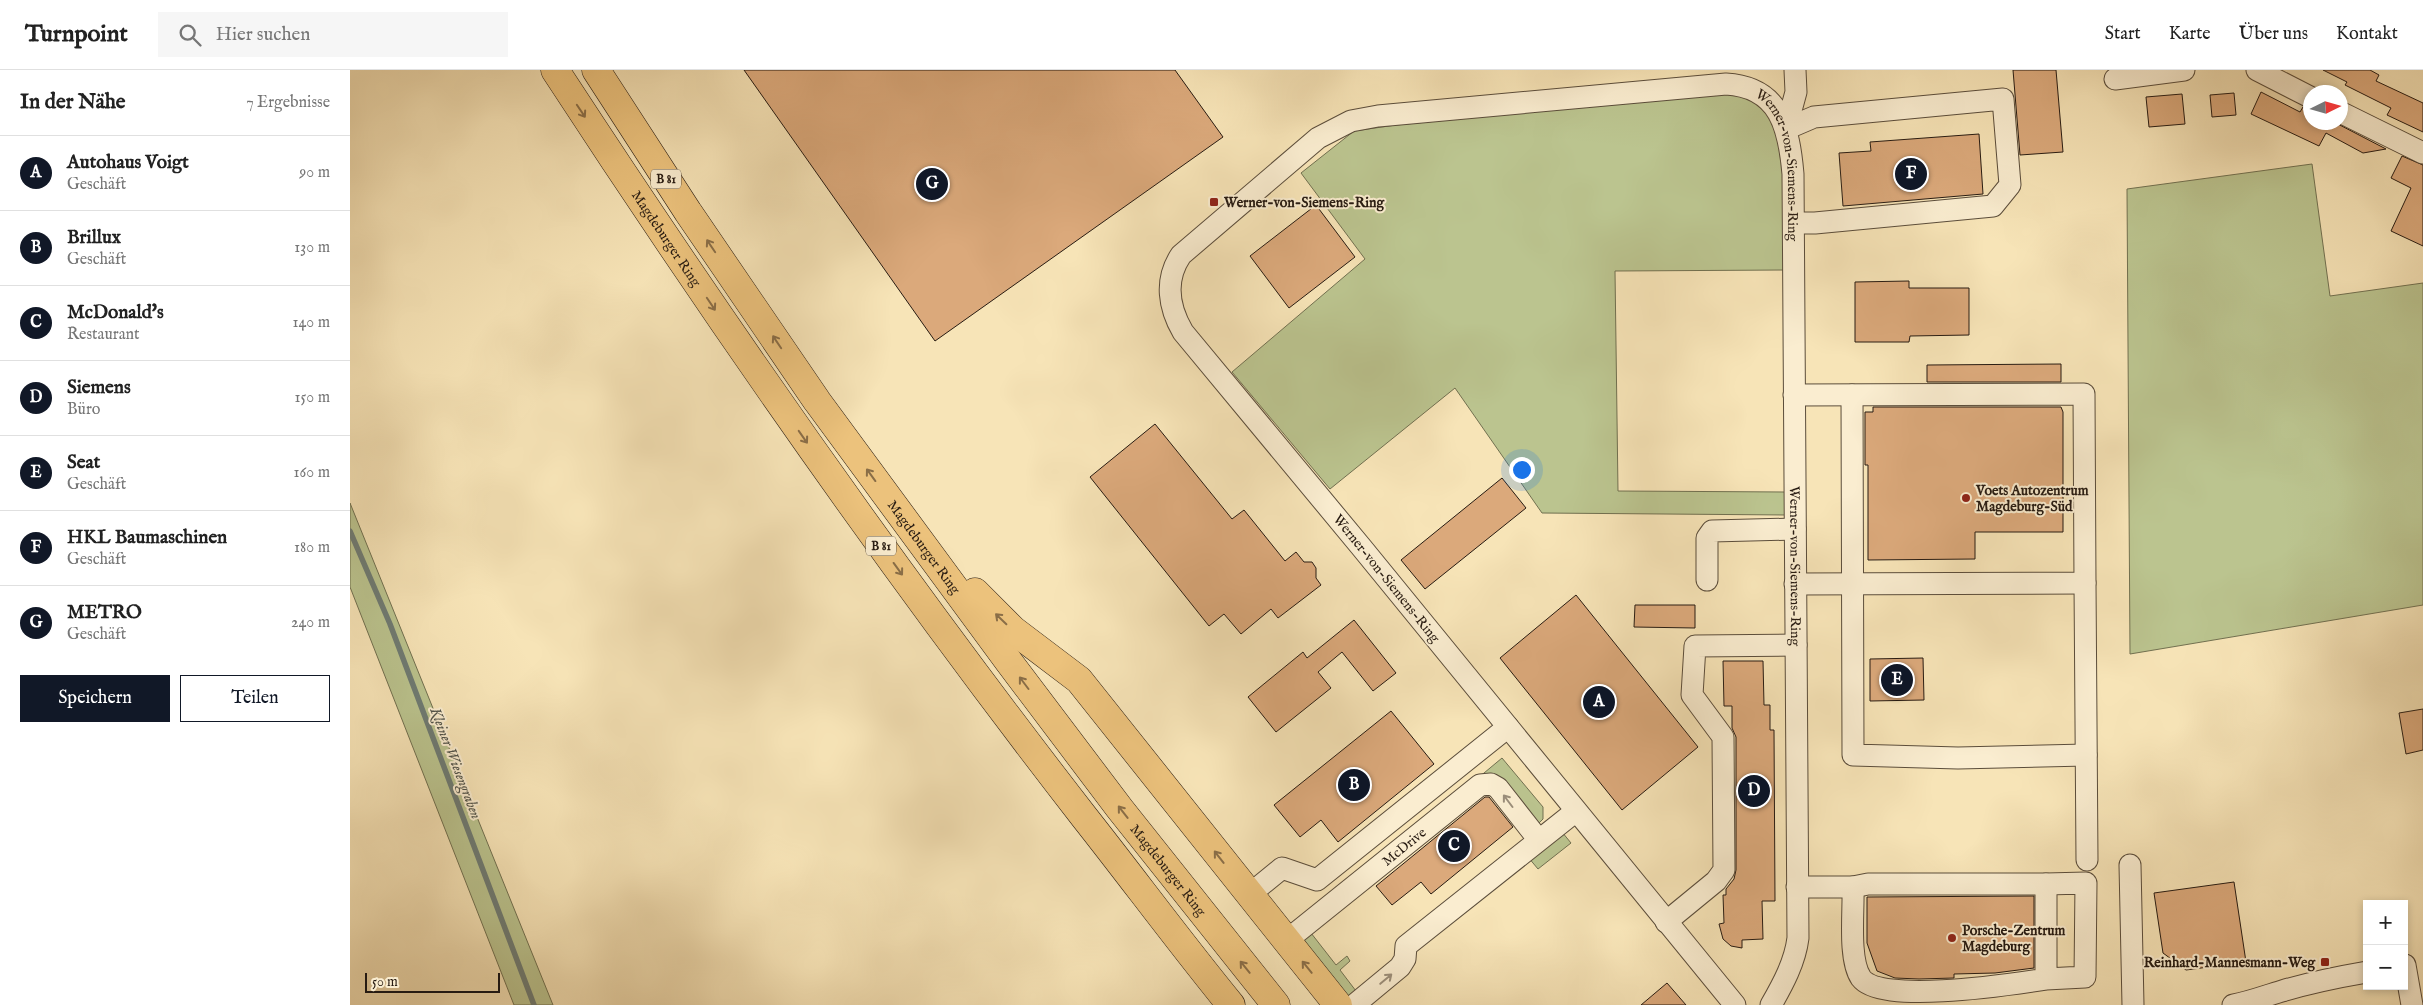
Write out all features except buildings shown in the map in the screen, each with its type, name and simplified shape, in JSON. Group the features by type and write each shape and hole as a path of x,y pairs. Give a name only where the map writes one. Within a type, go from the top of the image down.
{"highway":[{"name":"Magdeburger Ring","path":"554,70 744,354 844,495 1003,711 1232,1005"},
{"name":"Magdeburger Ring","path":"596,70 688,212 817,401 1120,809 1276,1005"},
{"path":"900,514 938,544 999,618 1078,680 1338,1005"}],"street":[{"path":"1786,129 1796,92 1794,70"},
{"path":"2116,80 2184,70"},
{"path":"2257,70 2303,93"},
{"name":"Werner-von-Siemens-Ring","path":"1735,1005 1183,332 1174,316 1170,286 1175,264 1181,255 1217,222 1318,138 1351,121 1366,117 1726,84 1744,85 1759,91 1780,114 1786,129 1793,174 1797,887 1796,953 1771,1005"},
{"path":"1786,129 1814,118 2004,100 2010,185 1993,206 1820,223 1794,223"},
{"path":"2348,116 2423,153"},
{"path":"1794,395 2084,394 2087,860"},
{"path":"1852,395 1853,755 1958,758 2086,755"},
{"path":"1707,580 1707,538 1712,530 1795,529"},
{"path":"1795,584 2085,583"},
{"path":"1666,922 1716,880 1724,870 1723,737 1692,695 1695,646 1796,645"},
{"path":"1249,895 1282,868 1317,880 1508,727"},
{"name":"McDrive","path":"1286,941 1357,886 1478,786 1484,784 1494,785 1500,790 1538,840"},
{"path":"1354,1005 1402,965 1405,959 1406,946 1576,810"},
{"path":"2130,865 2133,1005"},
{"path":"1797,887 1853,887 1868,884 2086,883 2085,977 2046,979 1956,992 1874,989 1861,978 1855,963 1853,887"},
{"path":"2046,884 2046,979"},
{"path":"2411,965 2412,1005"},
{"path":"2232,1005 2327,980 2363,973"}],"green space":[{"path":"1722,93 1743,95 1766,110 1783,150 1786,270 1615,271 1618,491 1785,492 1785,515 1542,513 1455,388 1330,489 1232,372 1365,259 1301,173 1354,131 1396,125"},
{"path":"2312,164 2330,296 2423,283 2423,605 2130,654 2127,189"},
{"path":"350,503 553,1005 514,1005 350,587"},
{"path":"1502,758 1543,807 1543,819 1536,826 1478,778"},
{"path":"1562,832 1571,843 1538,869 1528,857 1542,852"},
{"path":"1311,933 1336,965 1347,956 1350,961 1340,970 1356,991 1348,1002 1297,939"}],"waterway":[{"name":"Kleiner Wiesengraben","path":"350,531 390,624 534,1005"}],"place":[{"name":"HKL Baumaschinen","path":"1911,174"},
{"name":"METRO","path":"932,184"},
{"name":"Werner-von-Siemens-Ring","path":"1214,202"},
{"name":"Voets Autozentrum Magdeburg-Süd","path":"1966,498"},
{"name":"Seat","path":"1897,680"},
{"name":"Autohaus Voigt","path":"1599,702"},
{"name":"Brillux","path":"1354,785"},
{"name":"Siemens","path":"1754,791"},
{"name":"McDonald's","path":"1454,846"},
{"name":"Porsche-Zentrum Magdeburg","path":"1952,938"},
{"name":"Reinhard-Mannesmann-Weg","path":"2325,962"}]}
